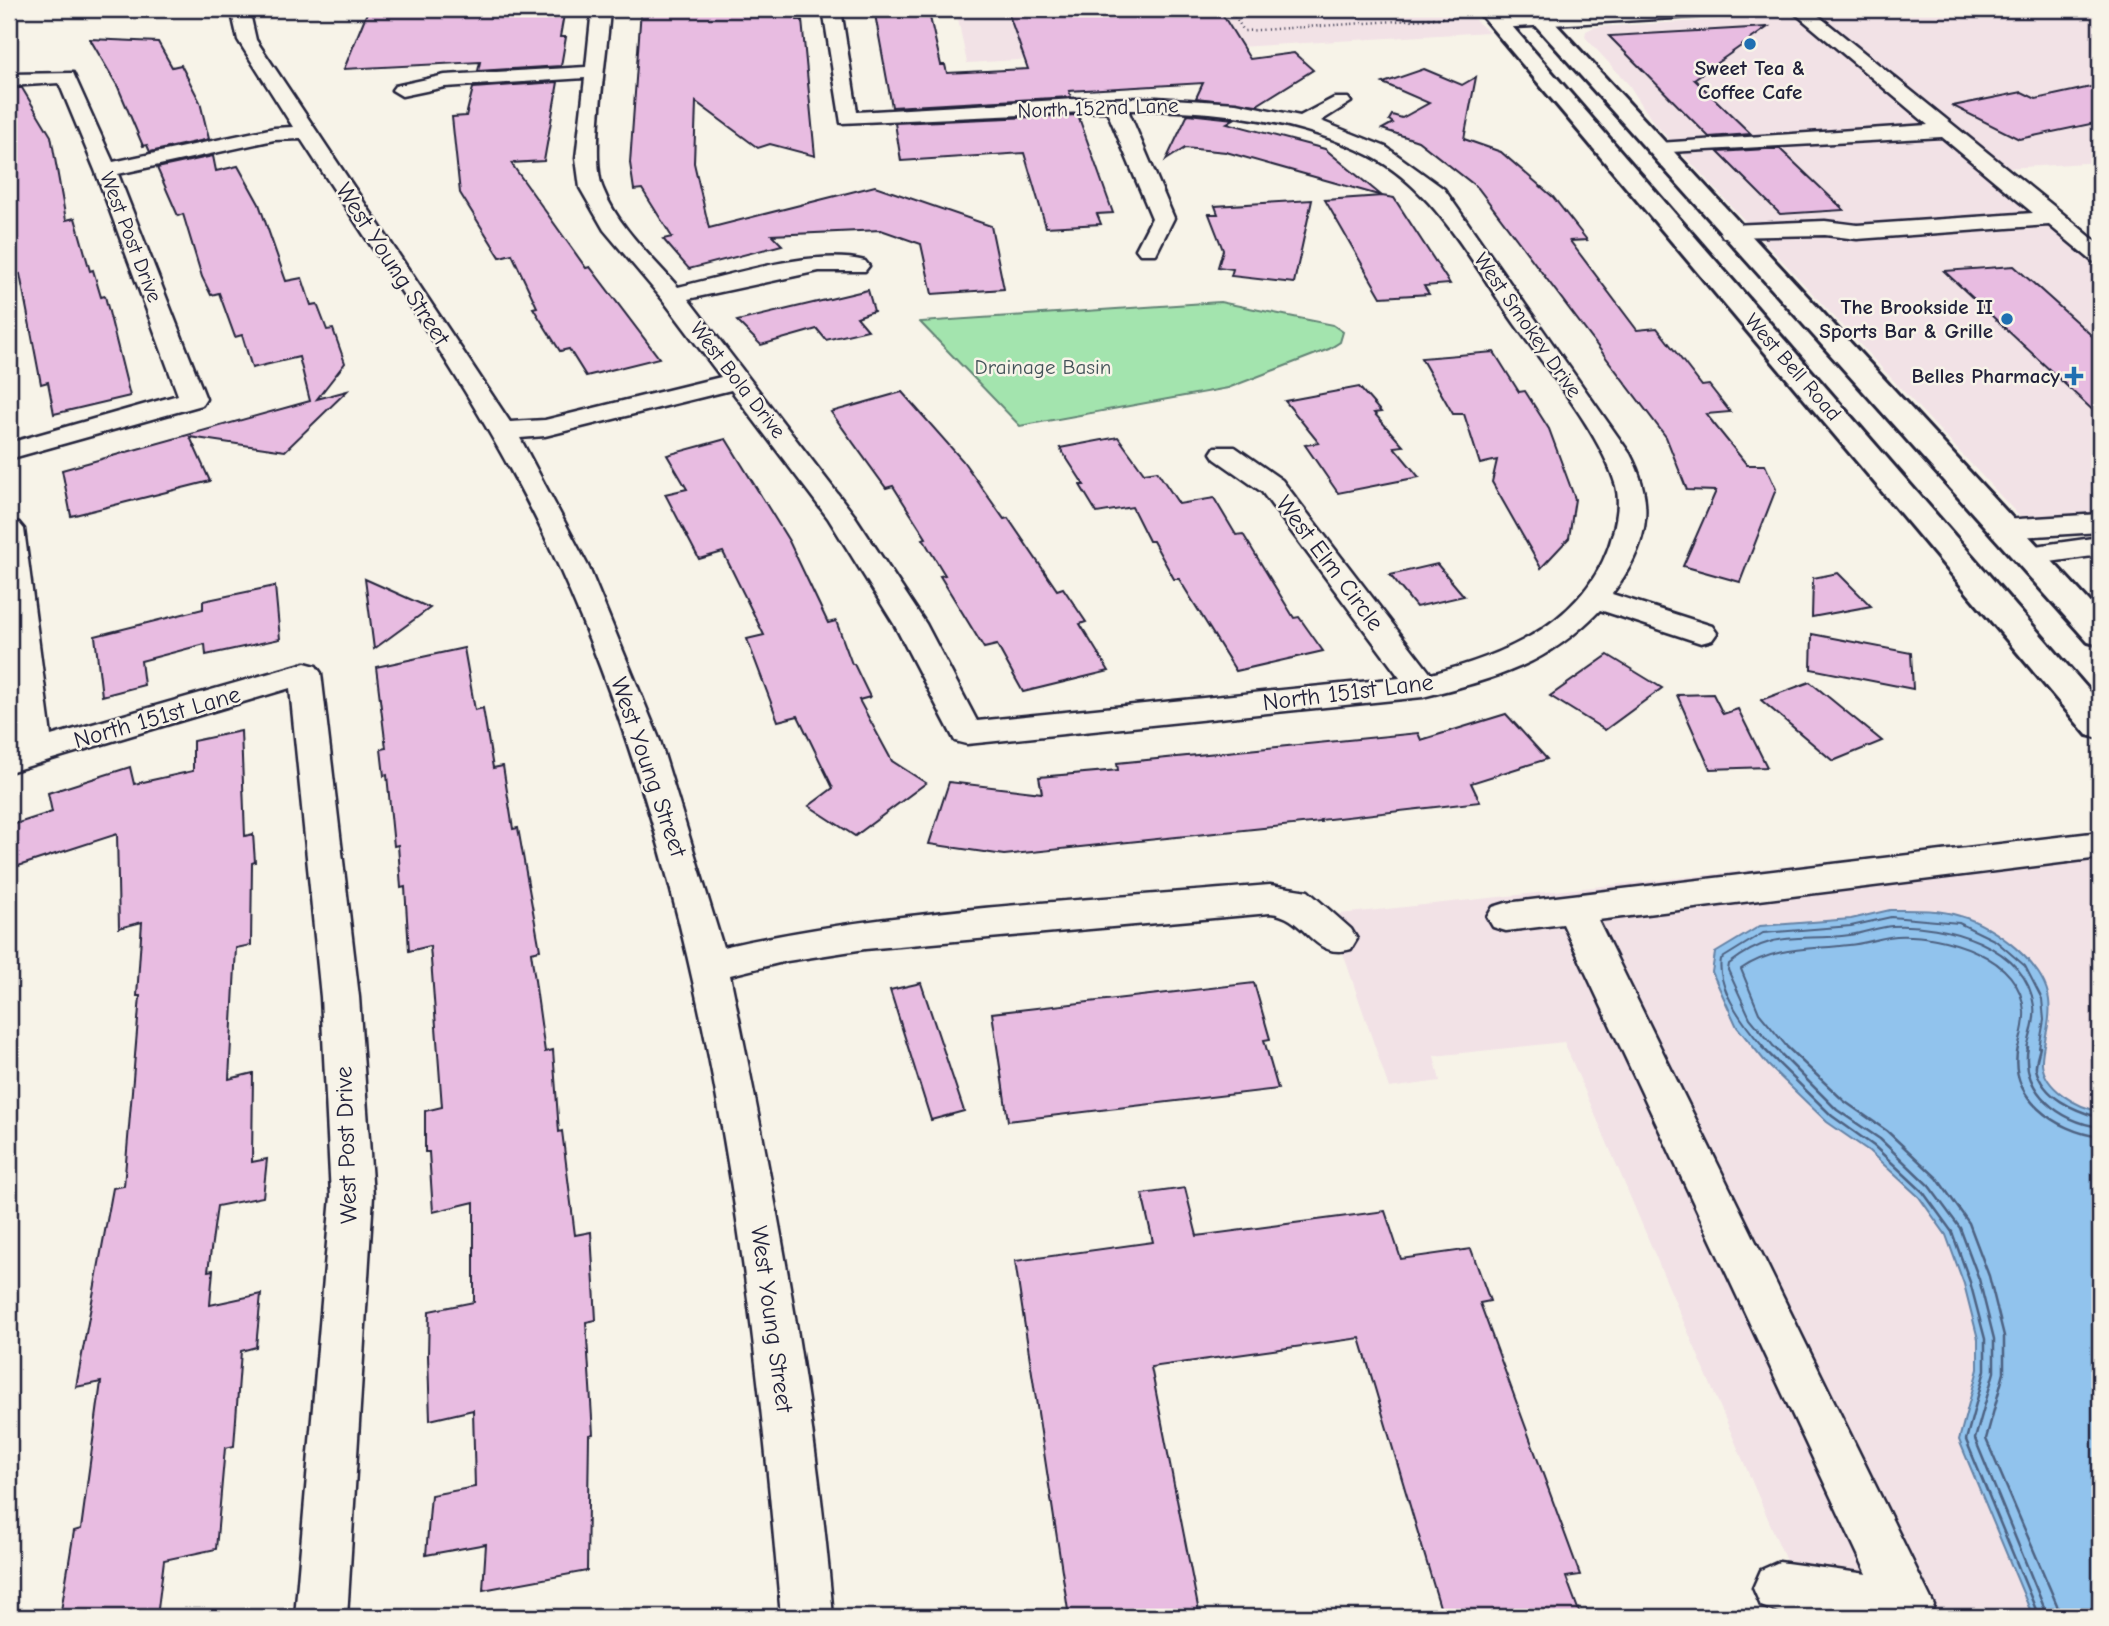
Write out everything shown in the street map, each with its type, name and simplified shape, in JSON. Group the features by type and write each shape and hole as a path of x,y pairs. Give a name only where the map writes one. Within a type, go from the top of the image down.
{"main road":[{"name":"West Bell Road","path":"1536,14 2100,634"},
{"name":"West Bell Road","path":"1492,15 2100,726"}],"street":[{"name":"West Young Street","path":"240,9 244,33 502,431 569,558 624,687 670,825 709,965 760,1228 790,1440 807,1617"},
{"name":"West Bola Drive","path":"601,9 587,158 591,188 612,225 672,295 840,514 910,624 967,733"},
{"name":"North 152nd Lane","path":"832,9 848,119 1115,105 1195,104 1304,122"},
{"path":"1492,15 1744,9"},
{"path":"1799,9 2100,256"},
{"path":"402,90 444,80 594,72"},
{"name":"West Post Drive","path":"9,80 66,77 108,175 193,399 9,451"},
{"path":"1304,122 1341,102"},
{"path":"1115,105 1163,219 1149,249"},
{"name":"West Smokey Drive","path":"1304,122 1352,139 1402,165 1436,194 1609,441 1633,497 1623,552 1595,598"},
{"path":"1658,149 1946,130"},
{"path":"108,175 280,144 308,133"},
{"path":"1738,239 1838,239 1857,232 2054,218"},
{"path":"672,295 819,264 857,266"},
{"path":"502,431 545,428 732,372"},
{"name":"West Elm Circle","path":"1225,453 1272,486 1423,686"},
{"path":"2003,529 2100,523"},
{"path":"9,529 22,756"},
{"path":"2028,556 2100,546"},
{"path":"1595,598 1701,633"},
{"name":"North 151st Lane","path":"967,733 1423,686 1472,674 1515,659 1553,634 1595,598"},
{"name":"West Post Drive","path":"305,673 340,997 352,1196 321,1617"},
{"name":"North 151st Lane","path":"22,756 305,673"},
{"path":"1506,917 1575,911 2100,845"},
{"path":"709,965 787,947 865,935 1270,899 1295,901 1338,939"},
{"path":"1575,911 1908,1605 1779,1588"}],"path":[{"path":"1224,9 1232,12 1244,31 1457,17"}],"shaded area":[{"path":"956,9 1462,9 1489,32 967,63"},
{"path":"1845,9 2100,9 2100,162 2007,168 1821,15"},
{"path":"1790,16 1811,25 2100,263 2100,529 2036,534 1653,122 1629,85 1585,37 1586,31 1594,27"},
{"path":"2100,833 2100,1617 1810,1617 1564,1042 1434,1056 1440,1081 1389,1088 1330,915"}],"green space":[{"name":"Drainage Basin","path":"1220,302 1333,325 1343,332 1340,342 1329,349 1228,388 1020,426 920,322"}],"water":[{"path":"1890,910 1934,911 1960,916 2002,937 2028,960 2045,986 2049,1000 2049,1018 2042,1056 2044,1072 2055,1089 2064,1096 2082,1106 2100,1111 2100,1617 2033,1617 1959,1440 1978,1369 1978,1339 1964,1284 1946,1235 1919,1197 1869,1151 1827,1122 1768,1065 1737,1027 1712,972 1715,953 1760,926 1851,919"}],"building":[{"path":"565,9 560,37 566,37 561,66 478,71 480,62 344,69 368,10"},
{"path":"641,9 796,9 797,20 802,20 815,156 770,144 758,148 696,102 694,163 709,228 875,186 991,226 1004,289 932,294 921,244 881,230 772,235 782,245 689,269 663,239 672,237 642,189 634,190 630,163"},
{"path":"874,9 913,9 914,13 929,13 941,65 945,65 947,73 1028,69 1008,12 1072,9 1219,9 1250,59 1294,53 1313,70 1257,105 1196,98 1203,83 1069,91 1071,97 892,107"},
{"path":"1768,27 1694,79 1751,134 1709,137 1609,36"},
{"path":"90,39 158,42 172,67 181,65 200,102 209,139 150,152 147,145 143,146 118,87"},
{"path":"1424,69 1462,85 1476,77 1464,139 1501,152 1553,197 1587,240 1570,241 1637,330 1657,328 1702,386 1709,385 1730,412 1706,414 1747,465 1765,465 1776,489 1740,582 1683,566 1716,491 1687,490 1666,437 1478,188 1418,141 1382,129 1393,123 1389,120 1392,115 1402,118 1429,103 1383,83"},
{"path":"558,82 544,161 511,163 586,268 590,267 659,358 586,376 569,349 560,351 533,308 537,307 512,254 500,257 460,193 452,117 466,116 473,88"},
{"path":"2100,85 2100,122 2019,139 1953,106 2022,92 2036,99"},
{"path":"9,88 22,88 51,136 66,220 75,218 90,271 93,270 101,297 105,296 130,396 54,414 48,382 41,384 20,274 9,276"},
{"path":"1188,114 1234,119 1227,123 1325,149 1382,196 1226,152 1185,148 1166,160"},
{"path":"1078,115 1113,213 1097,214 1101,224 1046,227 1024,153 901,161 895,123"},
{"path":"1780,149 1844,210 1780,214 1718,152"},
{"path":"213,156 216,171 238,166 259,204 286,281 302,278 311,305 317,304 327,330 333,329 345,363 317,399 347,391 285,451 190,437 210,481 71,516 62,470 310,401 299,357 252,368 242,335 235,337 219,293 211,295 202,277 183,214 178,216 157,168"},
{"path":"1382,196 1394,198 1450,284 1424,286 1429,294 1381,297 1325,200"},
{"path":"1312,200 1294,283 1231,276 1233,269 1218,267 1223,250 1209,214 1218,214 1215,206"},
{"path":"2014,266 2100,343 2100,417 1944,271"},
{"path":"868,290 874,311 857,317 868,330 826,340 817,329 761,345 737,321"},
{"path":"1494,352 1519,392 1525,391 1549,429 1575,499 1569,538 1541,568 1492,482 1497,460 1480,464 1464,414 1453,414 1421,358"},
{"path":"1359,387 1381,412 1374,413 1403,446 1394,447 1419,477 1338,493 1305,445 1319,443 1285,401"},
{"path":"902,392 963,461 1004,519 1008,518 1057,590 1063,588 1086,622 1080,624 1109,671 1023,692 997,645 984,648 940,576 945,575 923,539 926,538 893,486 886,488 831,412"},
{"path":"1118,437 1144,473 1157,471 1179,504 1214,498 1236,535 1243,534 1294,618 1299,617 1323,651 1236,671 1179,579 1174,579 1153,541 1149,541 1132,507 1097,513 1080,485 1084,485 1060,448"},
{"path":"726,439 789,541 828,623 836,621 852,664 870,697 859,700 892,761 926,783 855,836 809,806 833,788 798,716 778,721 747,639 764,635 723,552 699,559 665,494 687,489 667,455"},
{"path":"1437,564 1464,596 1416,607 1390,575"},
{"path":"1838,573 1871,606 1812,617 1813,578"},
{"path":"365,579 430,608 374,649"},
{"path":"275,586 280,639 206,655 205,644 141,661 144,685 102,696 95,636 203,609 203,601"},
{"path":"1812,634 1911,653 1913,689 1811,669"},
{"path":"464,648 475,710 483,708 493,768 503,766 513,829 518,828 540,950 531,952 545,1052 553,1050 559,1132 562,1131 575,1235 591,1232 596,1320 586,1322 593,1434 589,1435 587,1571 483,1590 486,1544 426,1555 431,1495 475,1487 473,1410 430,1420 428,1356 429,1311 474,1302 474,1202 433,1212 429,1152 425,1152 425,1111 442,1107 430,946 409,951 405,887 401,888 398,845 394,846 387,775 384,776 381,749 386,748 376,667"},
{"path":"1608,655 1662,688 1605,730 1550,696"},
{"path":"1810,682 1882,741 1833,761 1761,700"},
{"path":"1713,694 1723,714 1738,709 1767,767 1710,769 1677,695"},
{"path":"1506,714 1547,759 1471,783 1480,802 1320,820 1321,822 1004,855 929,844 949,782 1042,793 1039,777 1118,770 1117,763 1418,733 1421,740"},
{"path":"241,731 245,836 253,834 255,862 252,863 251,945 236,948 229,1079 253,1073 252,1162 267,1159 263,1197 217,1206 208,1271 213,1270 210,1305 261,1294 256,1347 241,1351 234,1446 225,1448 216,1549 164,1560 157,1617 60,1617 74,1531 81,1529 101,1382 76,1387 113,1188 124,1186 140,996 137,996 142,922 119,928 117,834 9,869 9,826 52,812 48,793 130,767 134,784 193,771 193,741"},
{"path":"921,983 964,1111 931,1120 890,990"},
{"path":"1254,983 1270,1039 1264,1040 1278,1089 1008,1121 992,1013"},
{"path":"1185,1188 1197,1236 1385,1211 1401,1259 1471,1249 1490,1301 1480,1303 1580,1575 1566,1577 1581,1617 1443,1617 1360,1338 1151,1367 1200,1617 1069,1617 1015,1261 1153,1242 1142,1194"}],"place":[{"name":"Sweet Tea & Coffee Cafe","path":"1750,44"},
{"name":"The Brookside II Sports Bar & Grille","path":"2007,319"},
{"name":"Belles Pharmacy","path":"2074,376"}]}
